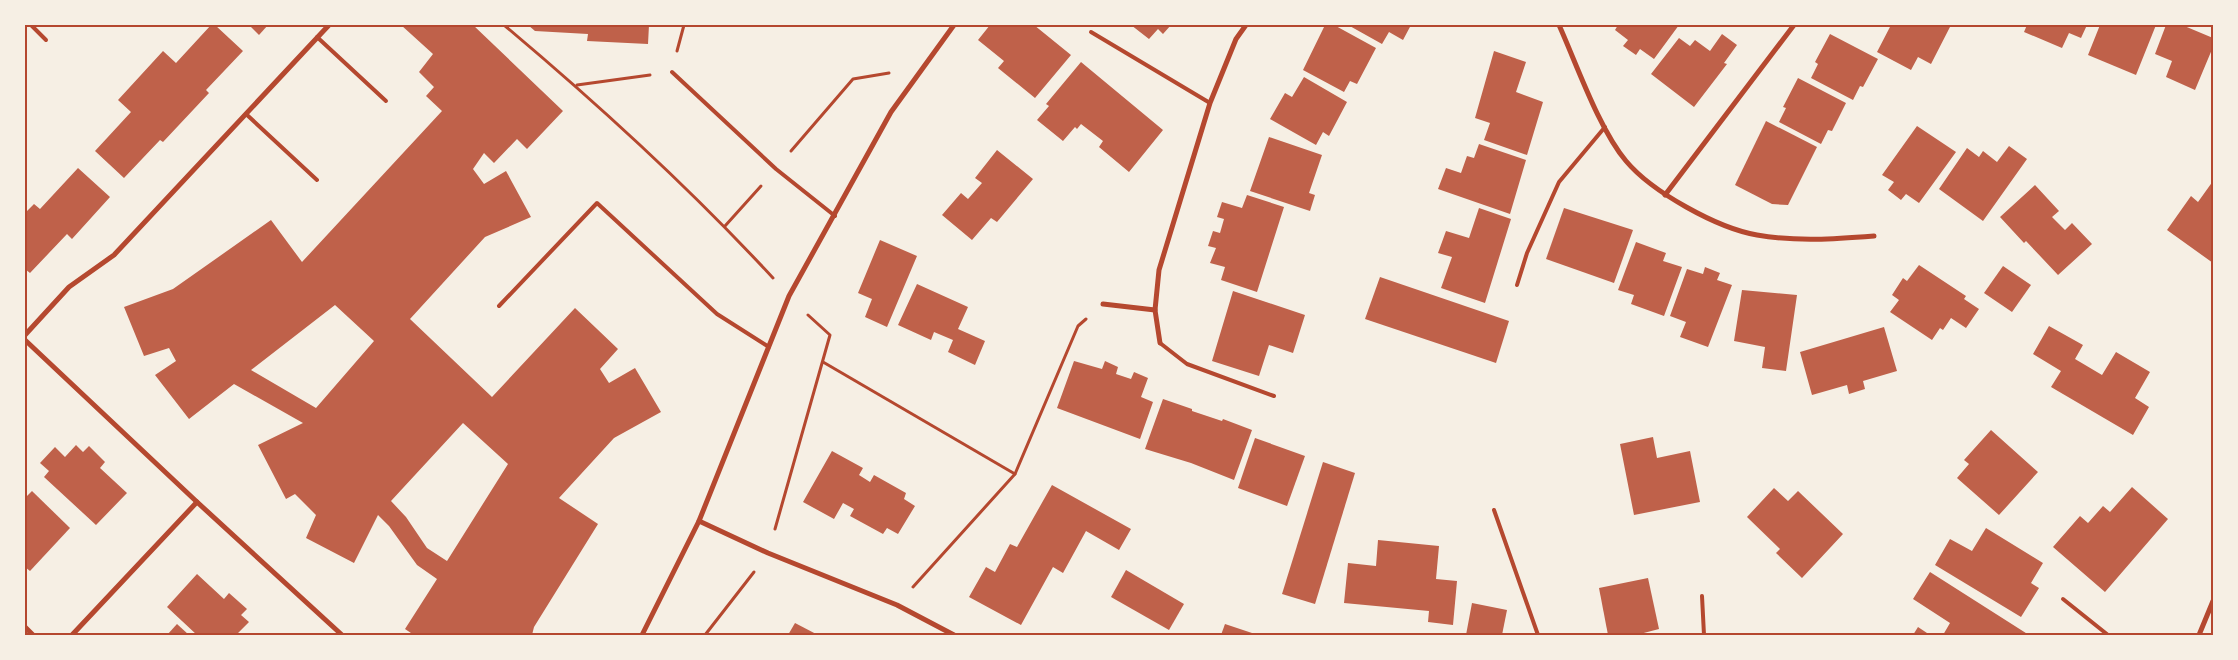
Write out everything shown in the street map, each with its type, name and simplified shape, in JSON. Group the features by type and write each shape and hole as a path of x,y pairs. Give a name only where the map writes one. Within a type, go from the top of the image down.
{"street":[{"path":"25,335 69,287 114,255 329,25"},
{"path":"642,635 699,522 790,296 891,112 954,25"},
{"path":"1160,343 1155,310 1159,270 1210,103 1236,39 1246,25"},
{"path":"1559,25 1605,127 1626,161 1665,194 1708,218 1756,235 1820,240 1874,236"},
{"path":"1665,194 1794,25"},
{"path":"1103,304 1155,310"},
{"path":"25,340 342,635"},
{"path":"72,635 197,502"},
{"path":"699,522 768,553 897,605 954,635"},
{"path":"2198,635 2213,601"},
{"path":"25,627 33,635"}],"lane":[{"path":"31,25 46,40"},
{"path":"1091,32 1210,103"},
{"path":"317,38 386,101"},
{"path":"672,72 776,169 835,216"},
{"path":"246,114 317,180"},
{"path":"1517,284 1527,254 1559,182 1605,127"},
{"path":"499,306 597,203 717,314 769,347"},
{"path":"1160,343 1187,364 1274,396"},
{"path":"1494,510 1538,635"},
{"path":"1702,596 1704,635"},
{"path":"2063,599 2108,635"}],"path":[{"path":"504,25 576,85 725,226 790,296 830,335 768,553 705,635"},
{"path":"576,85 672,72 684,25"},
{"path":"725,226 853,79 922,67"},
{"path":"897,605 1015,474 1078,326 1103,304"},
{"path":"823,362 1015,474"}],"building":[{"path":"211,25 215,25 243,51 206,90 209,93 163,142 160,140 124,178 95,151 131,112 118,100 163,51 176,63"},
{"path":"249,25 268,25 259,35"},
{"path":"401,25 473,25 563,111 527,149 517,139 494,163 484,153 473,169 484,184 506,171 531,217 485,237 410,319 492,397 575,308 618,349 600,369 609,383 635,368 661,412 614,438 559,498 598,524 534,627 532,635 414,635 405,629 437,579 417,565 389,526 378,515 354,563 306,538 316,515 295,494 286,499 258,445 303,423 234,384 189,419 155,375 176,361 169,348 144,356 124,307 173,289 271,220 302,262 442,111 426,96 434,87 419,72 433,54","holes":["335,305 374,341 316,408 251,370","463,423 508,464 447,561 427,548 406,517 391,501"]},
{"path":"528,25 649,25 648,44 587,41 588,34 535,31"},
{"path":"990,25 1034,25 1071,55 1035,98 998,68 1004,61 978,40"},
{"path":"1131,25 1171,25 1163,34 1158,29 1149,39"},
{"path":"1325,25 1334,25 1376,48 1357,84 1350,81 1344,92 1303,70"},
{"path":"1348,25 1411,25 1403,40 1389,32 1382,44"},
{"path":"1618,25 1679,25 1654,59 1640,49 1636,55 1623,46 1628,40 1615,30"},
{"path":"1891,25 1951,25 1931,64 1918,57 1911,70 1877,52"},
{"path":"2027,25 2087,25 2081,38 2069,33 2062,48 2024,32"},
{"path":"2100,25 2156,25 2136,75 2088,55"},
{"path":"2166,25 2182,25 2213,38 2213,47 2195,90 2166,77 2172,61 2155,54"},
{"path":"1722,34 1737,45 1724,63 1727,64 1694,107 1651,74 1679,38 1690,46 1695,40 1710,51"},
{"path":"1830,34 1878,59 1863,87 1860,86 1853,100 1811,78 1818,64 1815,62"},
{"path":"1494,51 1526,62 1516,92 1543,102 1527,155 1484,140 1490,123 1475,118"},
{"path":"1081,62 1163,130 1129,172 1099,147 1103,141 1081,124 1077,129 1075,127 1063,141 1037,120 1049,106 1046,104"},
{"path":"1304,77 1347,102 1329,136 1323,132 1316,145 1270,119 1285,93 1292,97"},
{"path":"1798,78 1846,103 1832,131 1828,130 1821,144 1779,122 1786,108 1783,107"},
{"path":"1766,121 1817,147 1788,205 1772,204 1735,185"},
{"path":"1917,126 1956,152 1919,203 1906,194 1901,200 1888,190 1894,182 1882,175"},
{"path":"1269,137 1322,155 1309,193 1315,195 1310,211 1250,191"},
{"path":"1479,144 1526,160 1510,214 1438,189 1446,168 1461,173 1467,156 1474,158"},
{"path":"2009,146 2027,159 1983,221 1939,189 1967,148 1979,157 1983,151 1997,162"},
{"path":"997,150 1033,179 997,222 991,218 972,240 942,215 961,193 968,199 982,183 975,178"},
{"path":"78,168 110,197 72,239 67,234 30,273 25,269 25,213 34,204 40,209"},
{"path":"2213,181 2213,263 2167,230 2191,196 2198,202"},
{"path":"2035,185 2059,211 2052,217 2065,230 2072,223 2092,244 2058,275 2000,217"},
{"path":"1247,195 1284,207 1257,292 1221,280 1225,267 1210,263 1216,248 1208,246 1213,231 1220,233 1224,219 1217,217 1222,202 1242,208"},
{"path":"1479,208 1511,219 1485,303 1441,288 1452,257 1438,253 1446,231 1469,238"},
{"path":"1564,208 1633,230 1614,283 1546,259"},
{"path":"880,240 917,256 887,327 865,317 872,299 858,293"},
{"path":"1636,242 1666,253 1663,261 1682,267 1664,316 1631,304 1634,295 1618,290"},
{"path":"1919,265 1966,296 1964,299 1979,309 1966,328 1951,318 1943,330 1940,328 1932,340 1890,312 1899,300 1892,295 1903,278 1907,281"},
{"path":"2003,266 2031,285 2012,312 1984,293"},
{"path":"1705,267 1720,273 1717,280 1732,285 1708,347 1680,337 1686,322 1670,316 1687,269 1703,274"},
{"path":"1380,277 1509,321 1496,363 1365,319"},
{"path":"917,284 968,307 958,329 985,341 975,365 948,352 953,340 934,332 931,340 898,325"},
{"path":"1742,290 1797,295 1786,371 1762,368 1765,347 1734,341"},
{"path":"1233,291 1305,315 1293,353 1269,345 1259,376 1212,361"},
{"path":"2049,326 2083,345 2075,359 2102,375 2116,352 2150,372 2135,398 2149,407 2133,435 2051,387 2061,371 2033,354"},
{"path":"1884,327 1897,371 1863,381 1865,389 1849,394 1847,385 1812,395 1800,352"},
{"path":"1074,361 1102,369 1105,361 1118,367 1116,374 1131,379 1134,372 1148,378 1141,397 1153,402 1140,439 1057,408"},
{"path":"1163,399 1192,409 1192,411 1222,421 1223,419 1252,430 1234,480 1191,463 1145,449"},
{"path":"1991,430 2038,472 1999,515 1957,478 1969,464 1964,460"},
{"path":"1653,437 1657,458 1690,451 1700,502 1634,515 1620,444"},
{"path":"1255,438 1305,456 1287,506 1238,488"},
{"path":"76,445 83,452 89,446 105,462 100,468 127,493 96,525 44,477 49,471 40,463 55,447 65,457"},
{"path":"832,451 863,468 859,475 870,482 874,475 906,493 904,499 915,506 898,534 887,528 883,534 850,516 854,509 843,503 834,519 803,502"},
{"path":"1323,462 1355,473 1315,604 1282,594"},
{"path":"1052,485 1131,529 1119,550 1086,531 1063,573 1053,567 1021,625 969,597 986,567 995,572 1010,544 1017,547"},
{"path":"2132,487 2168,519 2105,592 2053,547 2080,516 2088,523 2103,506 2110,512"},
{"path":"1774,488 1788,501 1798,491 1843,534 1802,578 1776,553 1780,549 1747,517"},
{"path":"32,491 70,528 30,571 25,567 25,498"},
{"path":"1986,528 2043,563 2031,583 2039,588 2021,617 1935,565 1950,539 1972,551"},
{"path":"1378,540 1439,546 1436,579 1457,581 1453,625 1428,622 1429,611 1344,603 1348,563 1376,566"},
{"path":"1126,570 1184,604 1169,630 1111,597"},
{"path":"1930,572 2029,635 1943,635 1950,623 1913,599"},
{"path":"197,574 224,599 229,593 247,609 241,615 249,622 237,634 239,635 197,635 167,607"},
{"path":"1648,578 1659,629 1636,635 1608,635 1599,588"},
{"path":"1472,603 1507,610 1502,635 1466,635"},
{"path":"795,623 818,635 788,635"},
{"path":"177,624 189,635 167,635"},
{"path":"1225,624 1258,635 1221,635"},
{"path":"1918,627 1930,635 1913,635"}]}
